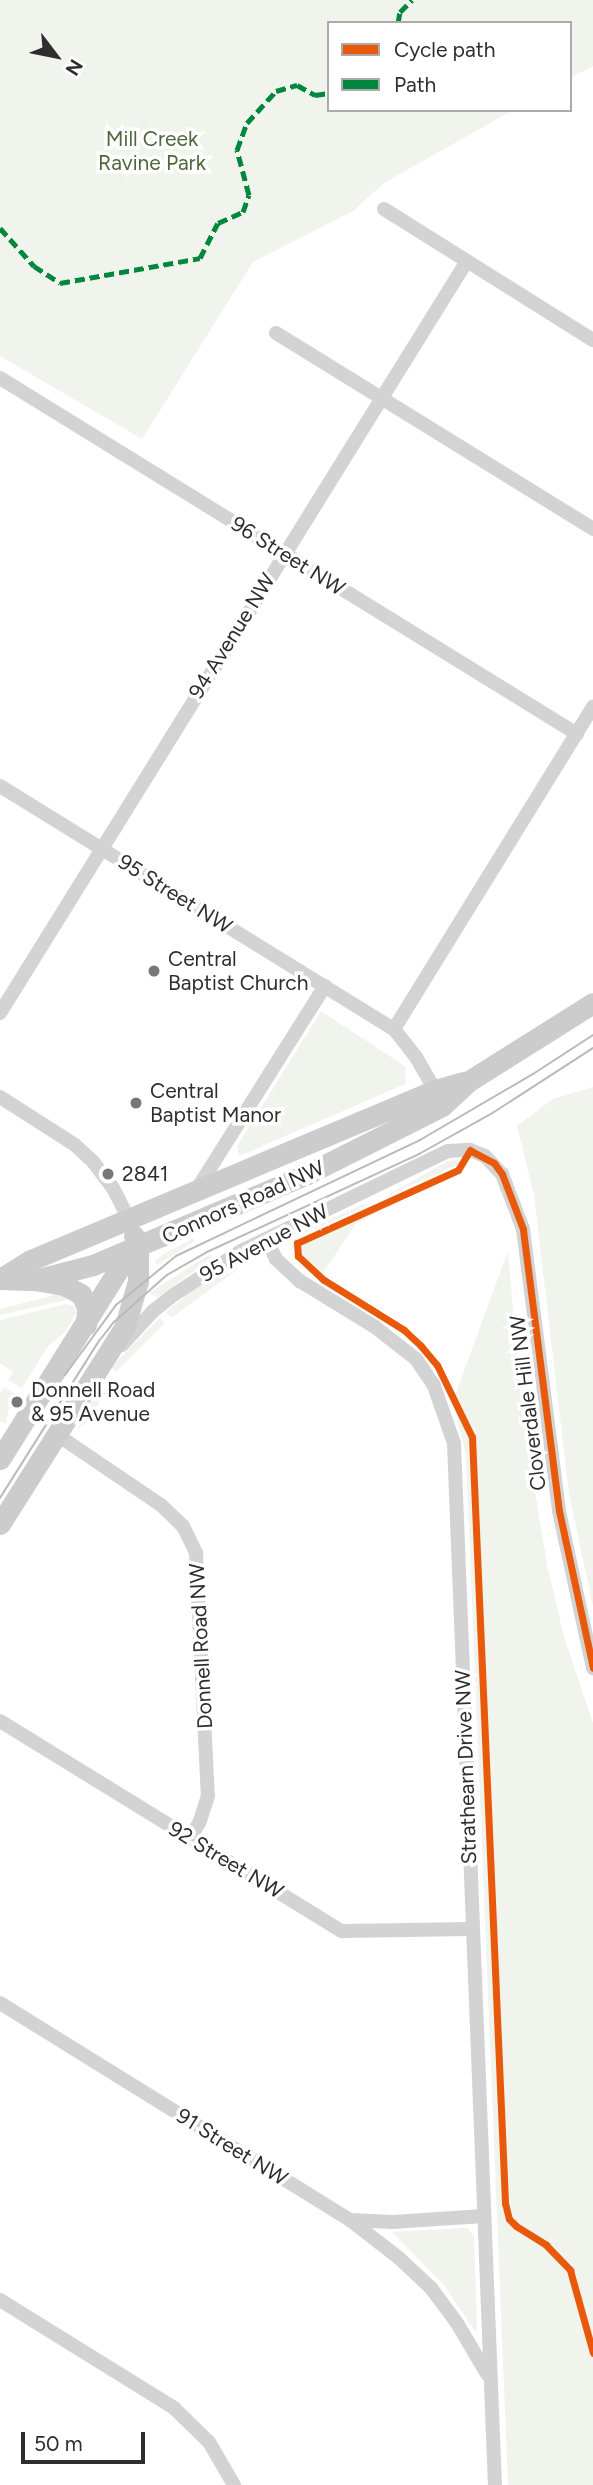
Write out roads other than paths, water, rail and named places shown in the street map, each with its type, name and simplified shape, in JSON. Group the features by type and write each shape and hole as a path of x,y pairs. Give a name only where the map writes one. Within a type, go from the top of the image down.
{"main road":[{"name":"Connors Road NW","path":"0,1279 35,1280 93,1265 138,1248 382,1139 442,1106 469,1081 593,1003"},
{"name":"Connors Road NW","path":"0,1279 31,1261 435,1090 469,1081"},
{"name":"95 Avenue NW","path":"0,1524 116,1343 130,1315 138,1281 138,1248 129,1220"},
{"path":"0,1459 120,1267 138,1248"},
{"path":"35,1280 64,1285 81,1294 87,1307 86,1325"}],"street":[{"path":"384,209 593,340"},
{"name":"94 Avenue NW","path":"0,1013 467,261"},
{"path":"276,332 593,529"},
{"name":"96 Street NW","path":"0,378 576,734"},
{"path":"394,1029 593,708"},
{"name":"95 Street NW","path":"0,786 394,1029 416,1056 435,1090"},
{"path":"195,1193 325,986"},
{"path":"0,1097 66,1139 94,1163 113,1188 129,1220"},
{"name":"95 Avenue NW","path":"88,1384 153,1311 203,1273 267,1239 448,1152 470,1150"},
{"name":"Cloverdale Hill NW","path":"470,1150 494,1163 502,1174 523,1229 559,1511 593,1668"},
{"name":"Strathearn Drive NW","path":"267,1239 276,1259 310,1289 375,1327 416,1359 434,1386 454,1443 471,1929 495,2485"},
{"name":"Donnell Road NW","path":"56,1434 161,1505 183,1527 196,1553 208,1796 199,1823 190,1838"},
{"name":"92 Street NW","path":"0,1721 342,1931 471,1929"},
{"name":"91 Street NW","path":"0,2003 350,2220 393,2222 483,2216"},
{"name":"Strathearn Drive NW","path":"350,2220 399,2258 431,2288 457,2323 489,2378"},
{"path":"0,2300 188,2419 215,2450 234,2485"}],"tram line":[{"path":"65,1375 116,1305 176,1256 420,1140 533,1074 593,1035"},
{"path":"0,1498 99,1341 114,1322 167,1275 207,1252 419,1154 494,1112 593,1048"}],"place":[{"name":"Central Baptist Church","path":"154,971"},
{"name":"Central Baptist Manor","path":"136,1103"},
{"name":"2841","path":"108,1174"},
{"name":"Donnell Road & 95 Avenue","path":"17,1402"}],"park label":[{"name":"Mill Creek Ravine Park","path":"152,151"}]}
